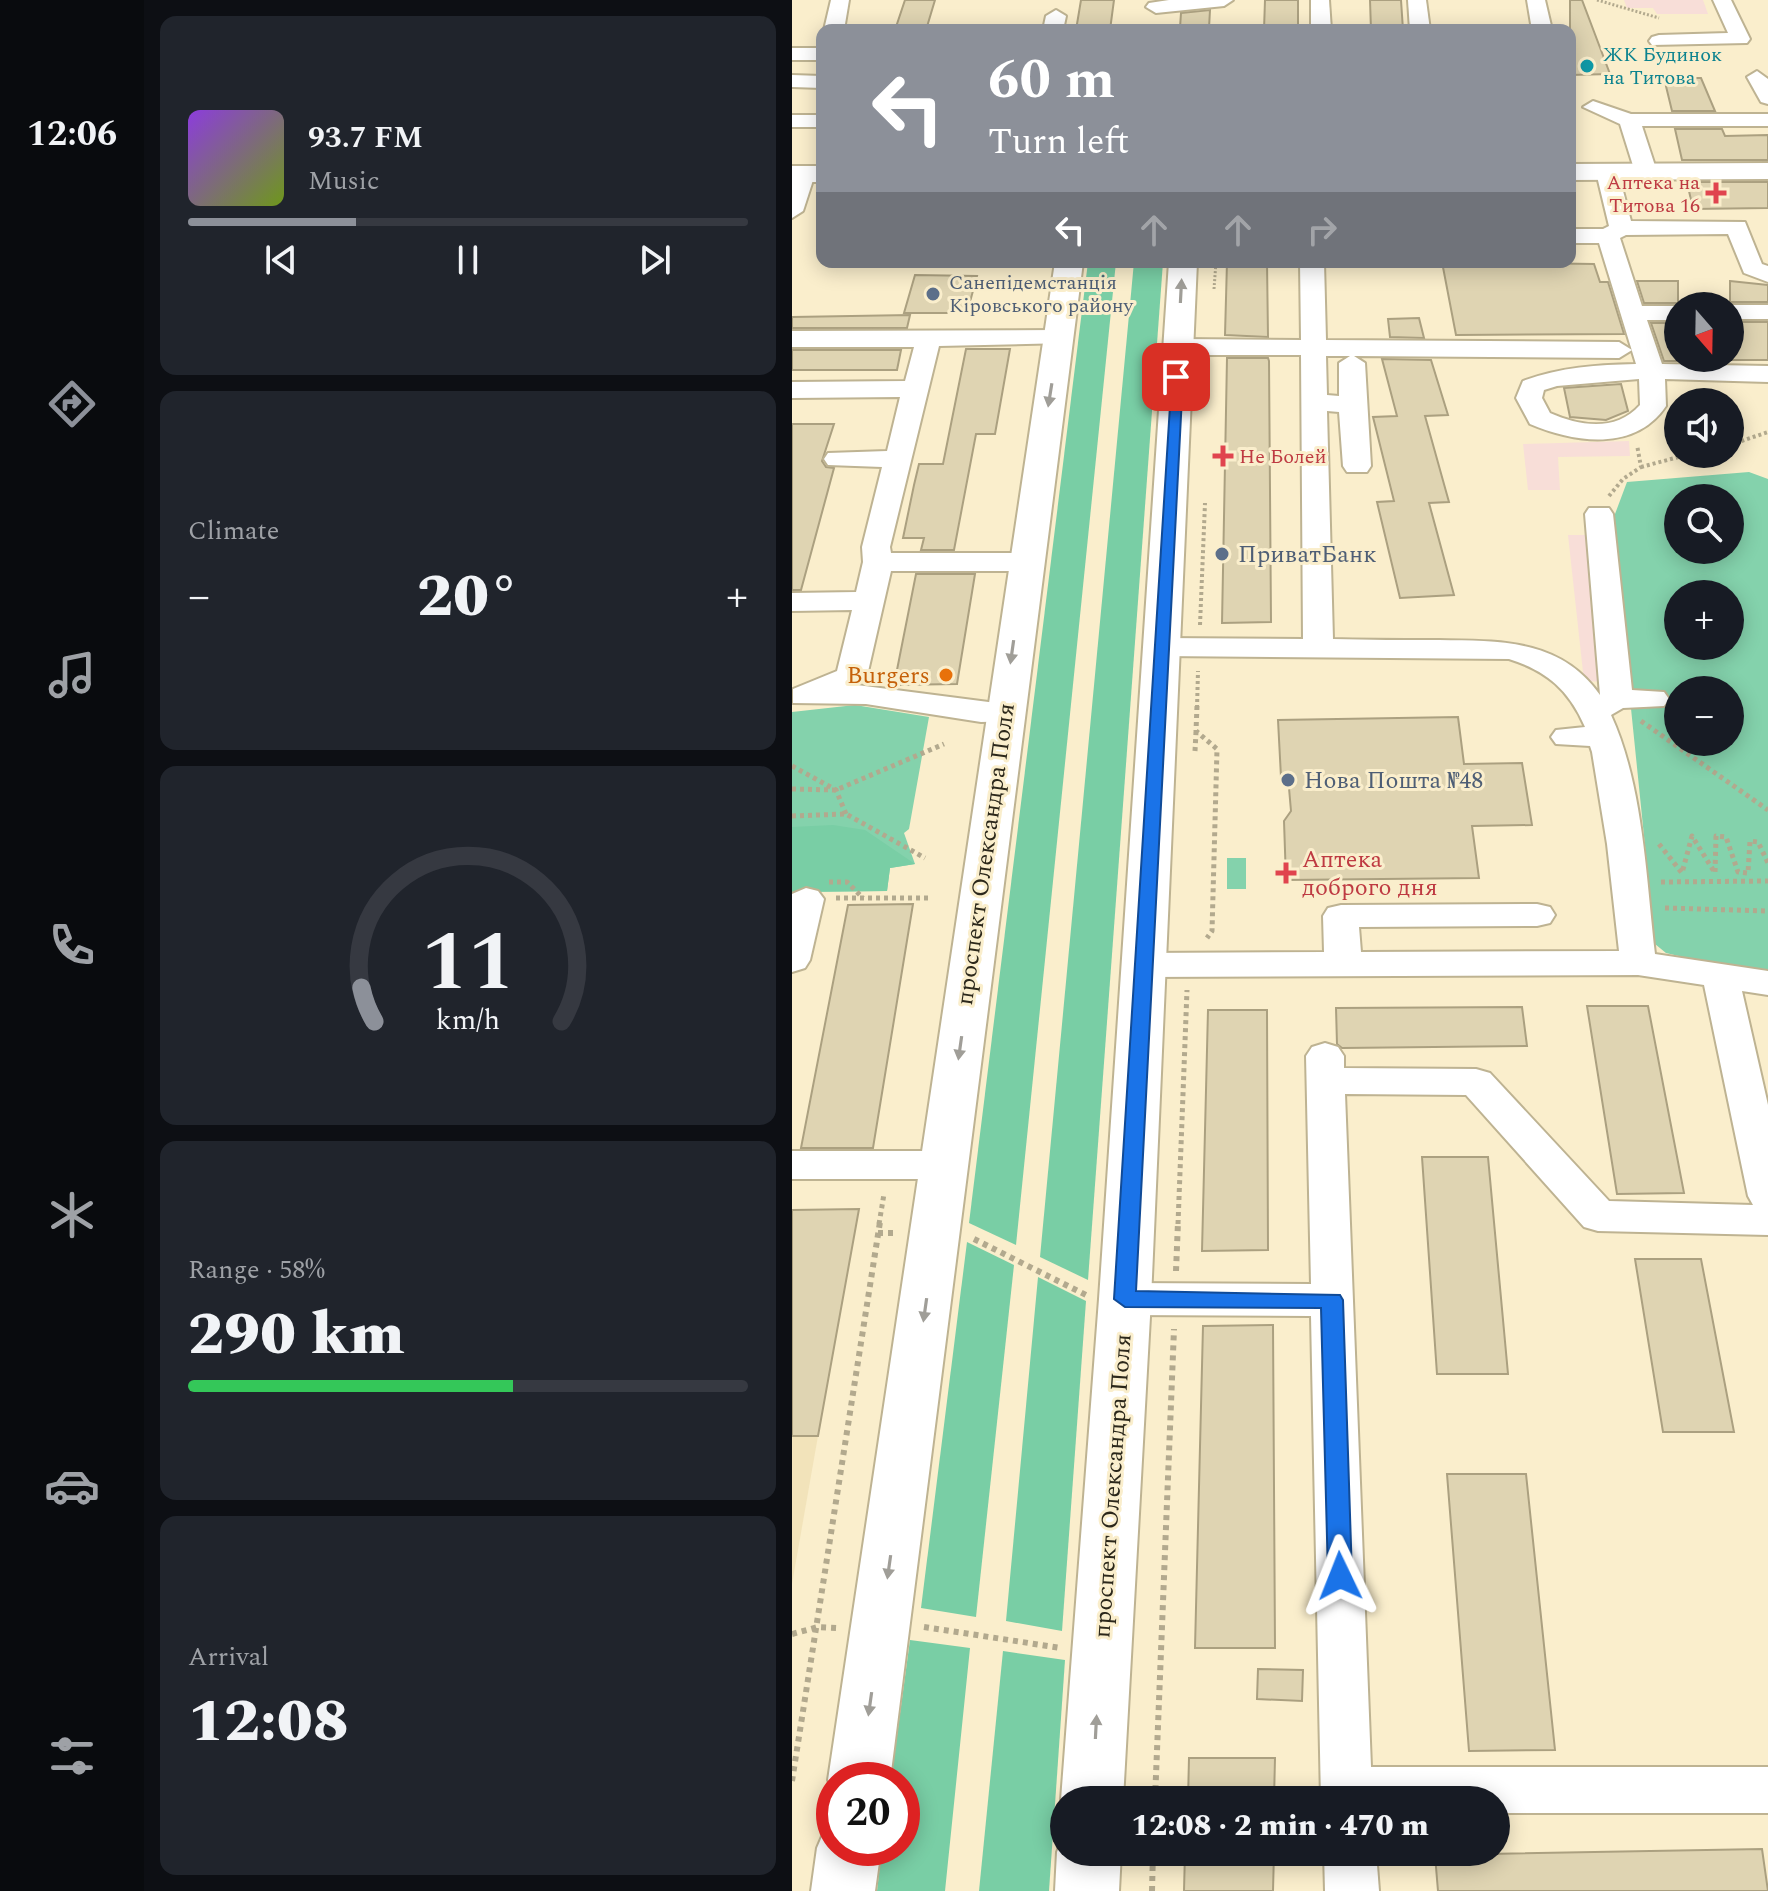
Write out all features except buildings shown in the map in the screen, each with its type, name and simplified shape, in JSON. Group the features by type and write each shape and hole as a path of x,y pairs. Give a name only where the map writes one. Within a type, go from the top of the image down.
{"main road":[{"path":"1576,172 1768,171"},
{"name":"проспект Олександра Поля","path":"862,1762 1025,562 1068,268"},
{"name":"проспект Олександра Поля","path":"1093,1786 1131,1299 1143,965 1180,647 1194,347 1184,268"},
{"path":"843,1891 846,1866"},
{"path":"1087,1891 1088,1866"}],"street":[{"path":"835,24 840,0"},
{"path":"1152,24 1156,4 1224,0"},
{"path":"1320,0 1321,24"},
{"path":"1417,0 1419,24"},
{"path":"1536,0 1541,24"},
{"path":"1659,41 1740,39 1722,0"},
{"path":"792,54 816,54"},
{"path":"1759,68 1768,98"},
{"path":"792,81 816,82"},
{"path":"1593,107 1629,120 1768,120"},
{"path":"1629,120 1646,172"},
{"path":"792,121 816,121"},
{"path":"1607,172 1614,232 1632,313 1648,362 1653,406 1634,426 1589,431 1550,423 1531,408 1529,398 1532,386 1561,375 1648,362"},
{"path":"797,216 806,174"},
{"path":"1576,235 1737,227 1752,268 1768,275"},
{"path":"1312,268 1318,648"},
{"path":"1744,312 1768,312"},
{"path":"1632,313 1664,313"},
{"path":"792,339 1058,338"},
{"path":"796,693 851,676 878,562 876,547 928,339"},
{"path":"1194,347 1315,346 1648,362 1768,374"},
{"path":"1352,363 1357,466"},
{"path":"792,390 915,389"},
{"path":"1315,403 1352,404"},
{"path":"838,459 898,459"},
{"path":"1599,514 1606,716 1641,876 1638,963"},
{"path":"878,562 1025,562"},
{"path":"792,602 867,601"},
{"path":"1180,647 1511,650 1545,660 1572,679 1606,716"},
{"path":"796,693 852,691 968,714 1004,714"},
{"path":"1567,737 1606,716 1653,699"},
{"path":"792,960 806,899"},
{"path":"1343,965 1341,916 1537,915"},
{"path":"1143,965 1638,963 1768,983"},
{"path":"1721,977 1768,1196"},
{"path":"1347,1786 1326,1069 1476,1082 1598,1216 1768,1220"},
{"path":"792,1165 944,1165"},
{"path":"1131,1299 1332,1300"},
{"path":"1510,1793 1768,1790"},
{"path":"1351,1866 1352,1891"}],"path":[{"path":"1597,0 1606,4"},
{"path":"1194,347 1214,268"},
{"path":"1634,426 1641,467"},
{"path":"1744,440 1768,432"},
{"path":"1599,514 1623,479 1641,467 1664,461"},
{"path":"1195,751 1196,731 1180,647 1205,489"},
{"path":"1606,716 1650,729 1720,773 1768,810"},
{"path":"1154,1786 1131,1299 1188,966 1212,931 1217,749 1196,731"},
{"path":"792,789 836,790 944,744"},
{"path":"792,766 836,790 846,814"},
{"path":"792,816 846,814 925,858"},
{"path":"1641,876 1652,869 1656,839 1682,873 1692,836 1715,873 1716,836 1726,837 1738,872 1748,873 1750,841 1758,842 1768,863"},
{"path":"1641,876 1768,881"},
{"path":"806,899 931,898"},
{"path":"1670,908 1768,911"},
{"path":"792,1781 889,1165"},
{"path":"878,1233 962,1233 1131,1299"},
{"path":"792,1634 818,1627 839,1628"},
{"path":"923,1627 1069,1649"},
{"path":"1152,1891 1153,1866"}],"shaded area":[{"path":"1624,0 1703,0 1708,14 1657,14 1653,8 1627,8"},
{"path":"1629,441 1630,456 1558,457 1560,490 1528,490 1523,444"},
{"path":"1568,535 1590,535 1608,682 1584,681"},
{"path":"792,1436 818,1436 792,1584"}],"green space":[{"path":"1087,268 1115,268 1016,1245 969,1223"},
{"path":"1133,268 1163,268 1088,1280 1040,1257"},
{"path":"1749,472 1768,479 1768,977 1666,953 1655,944 1612,522 1627,482"},
{"path":"855,705 929,717 909,829 904,833 915,864 890,868 887,891 792,892 792,712"},
{"path":"833,825 865,830 915,864 890,868 887,891 792,892 792,827"},
{"path":"1227,858 1246,858 1246,889 1227,889"},
{"path":"967,1242 1014,1265 976,1617 921,1608"},
{"path":"1038,1277 1086,1301 1062,1631 1006,1621"},
{"path":"910,1640 970,1648 945,1891 877,1891 880,1866 920,1866 920,1762 893,1762"},
{"path":"1003,1651 1065,1660 1056,1786 1050,1786 1049,1891 979,1891"}],"place":[{"name":"ЖК Будинок на Титова","path":"1587,66"},
{"name":"Аптека на Титова 16","path":"1716,193"},
{"name":"Санепідемстанція Кіровського району","path":"933,294"},
{"name":"Не Болей","path":"1223,456"},
{"name":"ПриватБанк","path":"1222,554"},
{"name":"Burgers","path":"946,675"},
{"name":"Нова Пошта №48","path":"1288,780"},
{"name":"Аптека доброго дня","path":"1286,873"}],"route":[{"path":"1176,377 1125,1299 1332,1300 1340,1576"}]}
